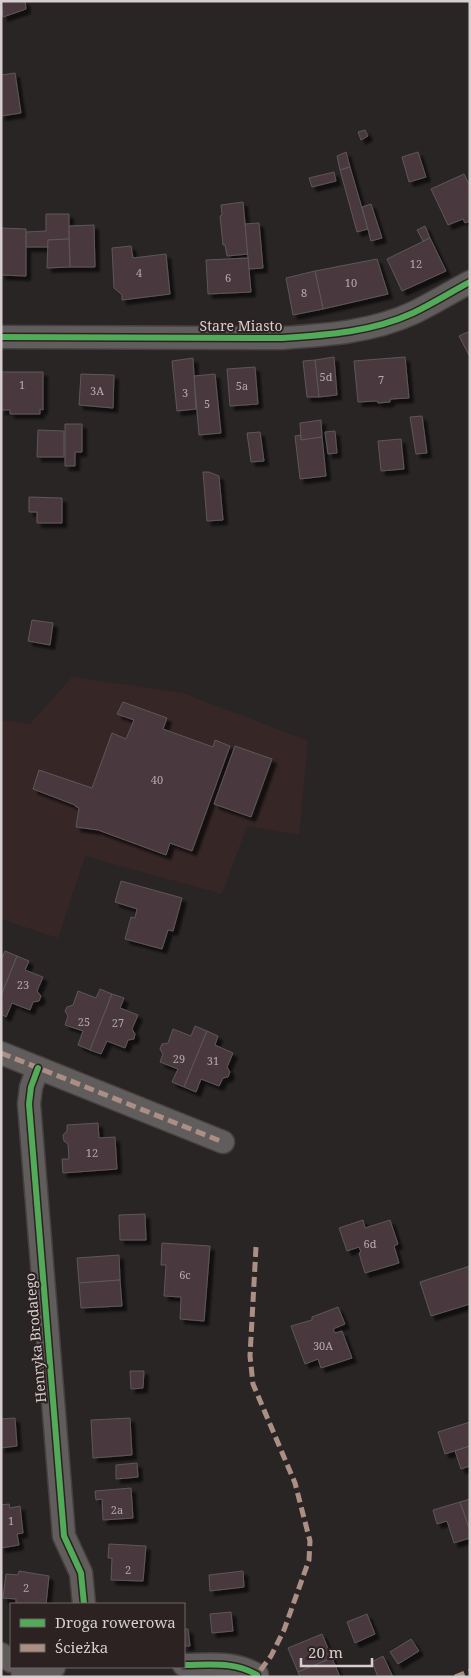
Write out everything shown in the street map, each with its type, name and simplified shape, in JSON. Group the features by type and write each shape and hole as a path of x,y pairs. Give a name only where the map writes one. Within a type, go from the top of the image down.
{"street":[{"name":"Stare Miasto","path":"1,336 282,338 326,335 371,328 412,313 470,282"},
{"path":"1,1053 223,1142"},
{"name":"Henryka Brodatego","path":"38,1068 31,1087 28,1104 64,1536 81,1573 84,1603"},
{"path":"185,1665 231,1665 245,1668 257,1675"},
{"path":"19,1669 36,1668"}],"shaded area":[{"path":"72,677 183,693 308,741 299,835 247,826 222,894 85,856 58,938 1,919 1,720 30,724"}],"building":[{"path":"1,1 25,1 26,9 3,17"},
{"path":"15,73 21,113 1,116 1,75"},
{"path":"365,130 368,136 361,140 358,132"},
{"path":"346,152 350,167 340,170 337,156"},
{"path":"418,152 426,177 409,182 402,157"},
{"path":"350,167 368,229 357,232 340,170"},
{"path":"334,172 336,181 312,187 309,178"},
{"path":"464,174 470,186 470,221 465,223 463,219 448,225 431,189"},
{"path":"243,202 248,254 227,256 225,245 223,245 220,216 222,215 221,205"},
{"path":"371,204 382,238 371,241 362,207"},
{"path":"46,214 69,214 69,239 48,240 48,247 26,247 26,232 46,231"},
{"path":"259,223 263,268 249,269 245,224"},
{"path":"94,225 95,267 70,267 69,226"},
{"path":"425,226 430,238 423,241 417,230"},
{"path":"1,228 26,229 26,276 1,275"},
{"path":"430,238 446,271 402,291 387,259"},
{"path":"69,239 70,267 47,268 48,240"},
{"path":"131,246 133,258 166,254 170,294 122,300 122,295 114,288 112,248"},
{"path":"248,258 251,292 208,294 206,260"},
{"path":"377,259 388,294 323,309 315,271"},
{"path":"315,271 323,309 293,315 286,278"},
{"path":"470,331 470,357 459,336"},
{"path":"334,357 337,395 319,397 315,360"},
{"path":"405,357 409,398 390,399 390,402 378,403 377,401 358,402 354,361"},
{"path":"193,358 196,409 177,411 172,361"},
{"path":"315,360 319,397 307,397 303,361"},
{"path":"255,367 258,404 230,406 227,369"},
{"path":"1,372 43,372 43,410 40,409 40,414 10,414 10,410 1,410"},
{"path":"81,374 114,375 113,408 79,405"},
{"path":"215,374 221,433 199,435 194,376"},
{"path":"422,416 427,453 416,454 410,417"},
{"path":"321,420 322,437 301,440 300,423"},
{"path":"65,424 82,424 82,452 75,452 75,466 65,466"},
{"path":"38,430 64,431 64,457 37,457"},
{"path":"335,431 337,453 328,454 325,432"},
{"path":"260,432 264,461 251,462 247,433"},
{"path":"301,435 301,440 322,437 326,476 300,479 295,436"},
{"path":"401,439 404,469 381,471 378,441"},
{"path":"203,472 219,476 223,520 207,521"},
{"path":"29,497 62,498 62,523 37,523 37,512 29,512"},
{"path":"32,620 53,623 50,645 28,641"},
{"path":"123,702 167,718 163,729 213,747 215,740 230,746 192,851 170,843 166,855 98,830 76,827 79,808 33,789 39,770 92,788 112,733 126,739 134,720 117,714"},
{"path":"235,746 272,759 251,817 214,804"},
{"path":"121,881 182,898 173,931 168,930 162,949 125,939 131,917 135,918 137,909 115,902"},
{"path":"5,951 17,956 1,996 1,960"},
{"path":"17,956 29,961 25,970 43,977 37,991 41,996 39,1001 33,1002 30,1010 12,1003 6,1017 1,1014 1,996"},
{"path":"100,989 112,994 90,1050 78,1045 83,1031 65,1025 68,1016 65,1011 67,1007 73,1005 78,991 96,998"},
{"path":"112,994 124,998 120,1008 138,1015 132,1029 135,1034 134,1039 128,1040 125,1048 107,1041 101,1054 90,1050"},
{"path":"195,1026 207,1031 184,1087 172,1082 178,1069 160,1062 163,1054 160,1049 162,1044 168,1043 173,1029 191,1036"},
{"path":"207,1031 218,1036 215,1045 233,1053 227,1067 230,1072 228,1077 223,1078 219,1086 201,1079 196,1092 184,1087"},
{"path":"98,1123 99,1138 115,1137 117,1169 63,1173 62,1159 69,1159 68,1144 64,1141 63,1135 67,1131 67,1125"},
{"path":"145,1214 146,1240 120,1240 119,1215"},
{"path":"363,1220 365,1228 390,1220 398,1244 394,1246 399,1263 365,1273 359,1247 347,1251 339,1228"},
{"path":"162,1243 210,1246 204,1321 180,1319 181,1297 164,1296 166,1265 161,1265"},
{"path":"119,1255 120,1280 79,1283 77,1258"},
{"path":"470,1266 470,1304 431,1316 420,1282"},
{"path":"120,1280 122,1306 81,1308 79,1283"},
{"path":"338,1307 345,1324 333,1329 335,1333 342,1331 352,1358 321,1368 318,1359 305,1364 291,1326 312,1320 312,1317"},
{"path":"130,1371 144,1371 143,1388 131,1389"},
{"path":"15,1418 17,1446 1,1448 1,1419"},
{"path":"130,1418 132,1455 93,1458 91,1420"},
{"path":"470,1422 470,1446 445,1454 438,1432"},
{"path":"470,1446 470,1466 461,1469 455,1451"},
{"path":"137,1463 138,1477 116,1479 116,1465"},
{"path":"131,1488 133,1518 103,1520 102,1499 96,1500 95,1491"},
{"path":"470,1499 470,1531 460,1502"},
{"path":"460,1502 470,1531 470,1538 454,1543 447,1521 437,1524 433,1510"},
{"path":"9,1504 10,1508 20,1506 23,1533 17,1534 19,1545 1,1548 1,1505"},
{"path":"109,1544 146,1546 143,1581 111,1580 112,1558 108,1558"},
{"path":"19,1571 49,1576 46,1603 16,1603 16,1599 3,1598 6,1574 18,1575"},
{"path":"243,1571 244,1587 210,1591 209,1575"},
{"path":"231,1612 233,1631 212,1633 210,1614"},
{"path":"367,1614 375,1634 355,1643 347,1622"},
{"path":"185,1629 188,1629 190,1646 185,1646"},
{"path":"322,1634 332,1658 298,1672 288,1648"},
{"path":"411,1639 419,1651 398,1664 390,1652"},
{"path":"383,1656 393,1677 378,1677 372,1662"},
{"path":"332,1658 340,1677 300,1677 298,1672"}],"marked path":[{"path":"1,1053 223,1142"},
{"path":"256,1247 250,1356 253,1384 295,1483 310,1541 309,1560 284,1630 271,1656 257,1675 259,1677"},
{"path":"455,1677 470,1671"}],"cycle path":[{"path":"1,337 282,338 332,334 349,332 397,319 470,282"},
{"path":"38,1068 31,1087 29,1104 64,1536 81,1573 84,1603"},
{"path":"185,1665 212,1664 231,1666 257,1675"}]}
